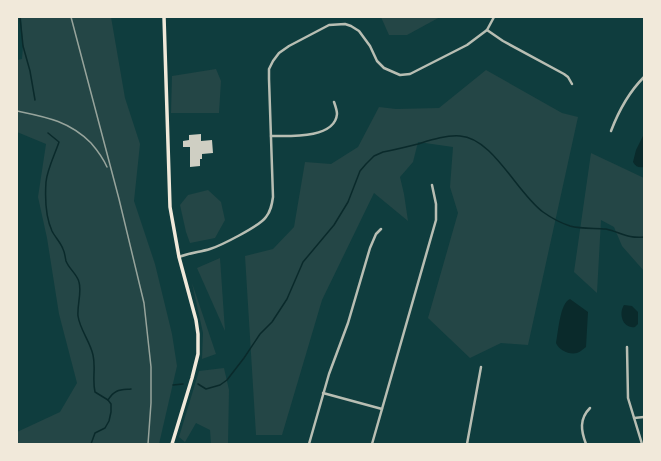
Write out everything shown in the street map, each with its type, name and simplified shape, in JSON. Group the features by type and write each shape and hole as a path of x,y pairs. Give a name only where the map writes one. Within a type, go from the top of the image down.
{"main road":[{"path":"164,17 170,207 179,257 196,320 198,347 192,378 172,444"}],"street":[{"path":"179,257 212,249 261,223 272,207 273,197 269,69 279,53 288,46 329,25 345,24 359,31 384,68 400,75 410,74 467,44 487,30 494,17"},
{"path":"487,30 503,41 564,74 568,77 572,84"},
{"path":"611,131 624,101 644,78"},
{"path":"270,136 316,134 329,128 334,122 337,114 334,102"},
{"path":"372,444 436,220 436,204 432,185"},
{"path":"309,444 329,374 348,323 370,248 376,234 381,229"},
{"path":"628,347 628,398 642,444"},
{"path":"467,444 481,367"},
{"path":"324,392 382,409"},
{"path":"586,444 581,428 585,413 590,408"},
{"path":"634,418 644,417"}],"shaded area":[{"path":"21,17 111,17 125,98 140,144 134,201 155,264 172,334 177,366 159,444 17,444 17,432 60,412 77,383 59,314 47,238 38,197 46,144 17,132 17,60 22,59 23,46"},
{"path":"381,17 440,17 407,35 389,35"},
{"path":"216,69 221,81 219,113 171,113 172,76"},
{"path":"486,70 562,113 578,117 528,345 501,343 470,358 428,318 458,213 450,187 453,147 418,142 413,162 400,177 408,221 374,193 322,300 282,435 256,435 245,256 273,249 294,227 305,162 331,164 358,147 379,107 396,109 439,108"},
{"path":"644,134 644,167 639,167 633,162 636,150"},
{"path":"591,153 644,178 644,271 622,246 614,227 601,220 597,293 574,272"},
{"path":"208,190 221,202 225,220 215,238 190,243 180,205 188,195"},
{"path":"220,258 225,331 197,268"},
{"path":"192,283 216,354 202,359 203,333"},
{"path":"570,299 588,312 586,347 578,353 568,353 557,346 556,343 562,312 567,301"},
{"path":"624,305 632,306 638,312 638,324 635,327 627,326 623,320 622,309"},
{"path":"224,368 229,390 228,444 211,444 210,430 196,423 185,442 179,437 199,371"}],"building":[{"path":"201,134 201,141 212,140 213,153 202,154 200,166 190,167 190,147 183,147 183,141 189,140 189,135"}],"waterway":[{"path":"20,17 23,46 30,71 35,100"},
{"path":"48,133 59,142 49,167 46,182 48,220 52,231 62,247 67,264 77,276 79,282 80,290 78,316 93,355 95,392 108,400 111,404 109,421 105,428 95,433 91,444"},
{"path":"198,384 206,389 220,385 227,380 260,334 272,322 287,299 303,262 334,225 348,202 360,171 374,156 383,152 444,137 460,136 472,139 494,156 533,203 552,218 574,227 606,229 629,236 644,237"},
{"path":"173,385 183,384"},
{"path":"108,400 115,392 131,389"}],"railway":[{"path":"71,17 119,199 144,303 151,367 151,403 148,444"},
{"path":"17,111 38,115 66,125 91,143 100,154 107,167"}]}
